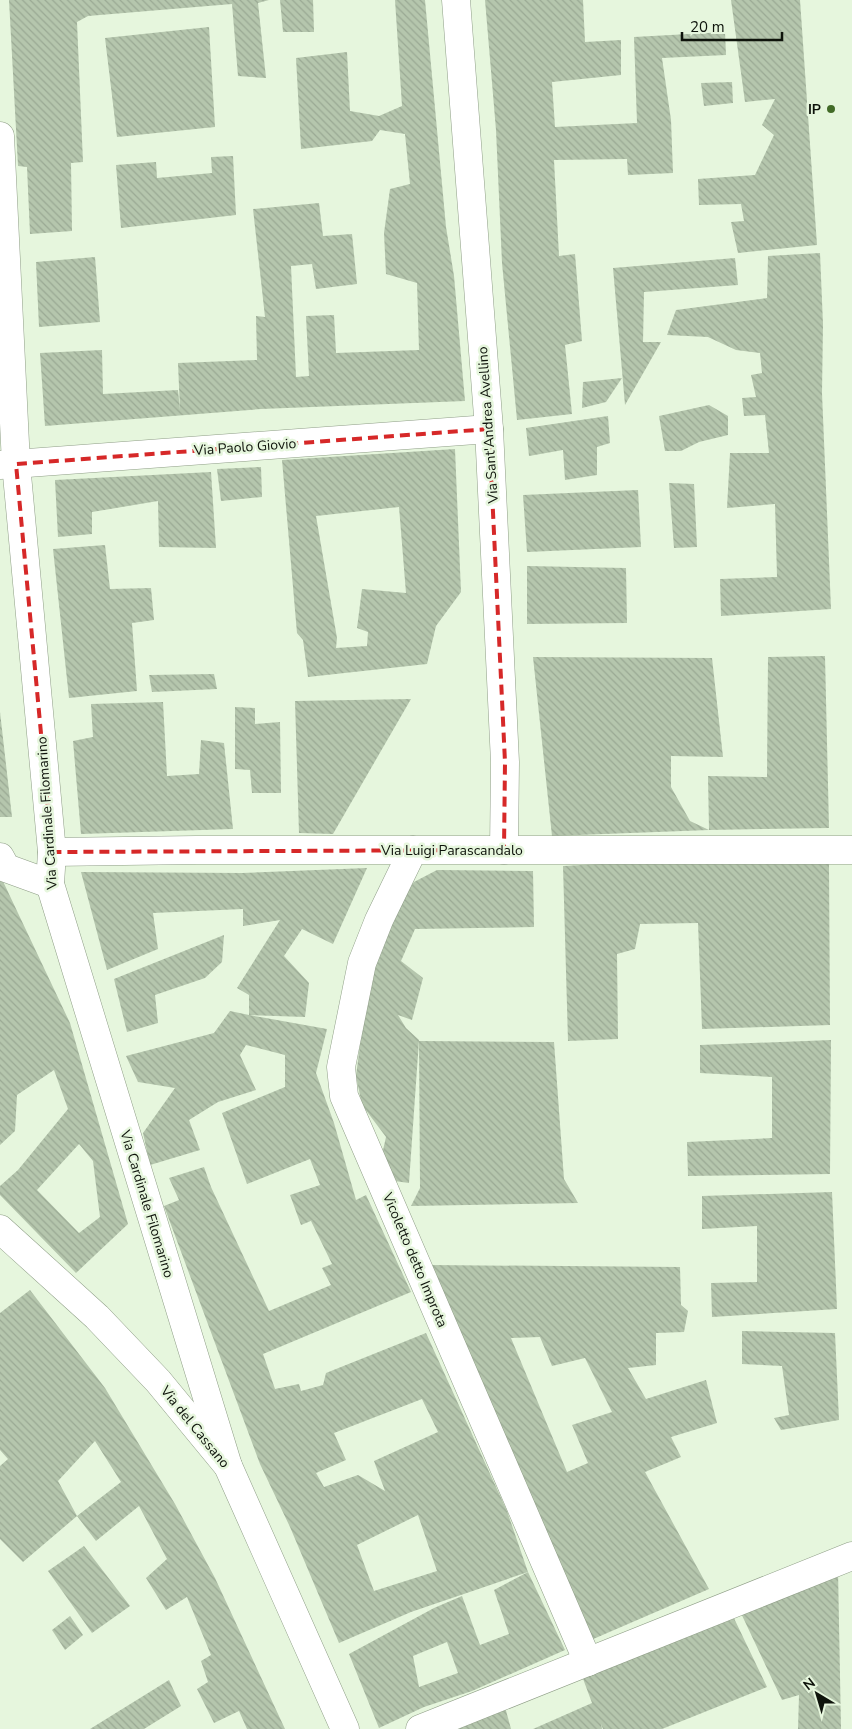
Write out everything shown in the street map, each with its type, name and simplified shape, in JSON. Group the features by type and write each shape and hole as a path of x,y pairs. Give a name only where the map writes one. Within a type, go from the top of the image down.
{"street":[{"name":"Via Sant'Andrea Avellino","path":"456,0 489,429 505,762 504,850"},
{"name":"Via Cardinale Filomarino","path":"0,136 8,465 52,852 50,884 228,1466"},
{"name":"Via Paolo Giovio","path":"8,465 489,429"},
{"name":"Vicoletto detto Improta","path":"413,850 378,920 362,963 347,1032 342,1067 344,1096 588,1662"},
{"name":"Via Luigi Parascandalo","path":"52,852 852,850"},
{"path":"0,857 6,868 50,884"},
{"name":"Via del Cassano","path":"0,1229 97,1317 158,1381 228,1466 345,1729"},
{"path":"420,1729 852,1556"}],"highlighted area":[{"path":"489,429 505,762 504,850 52,852 16,464"}],"building":[{"path":"9,0 269,0 258,3 266,78 238,76 232,4 88,16 77,22 83,162 71,163 72,231 30,234 27,167 18,166"},
{"path":"280,0 313,0 314,32 283,32"},
{"path":"395,0 425,0 446,227 454,276 465,401 261,409 45,426 40,353 102,350 103,394 178,390 180,410 178,363 257,360 256,316 265,317 253,209 319,203 323,236 352,234 357,284 316,289 312,264 291,266 296,377 309,376 306,316 334,315 336,353 419,350 417,283 386,274 384,233 390,189 410,184 405,134 380,130 372,141 301,149 296,58 347,52 350,111 379,116 402,106"},
{"path":"485,0 583,0 585,42 621,40 621,75 552,82 555,127 637,123 634,37 725,32 726,55 662,58 671,120 673,173 628,175 627,159 554,160 559,256 575,254 582,341 565,345 572,414 517,420 502,263 496,130"},
{"path":"731,0 800,0 817,245 738,253 731,222 744,221 741,204 699,205 698,179 755,175 774,135 762,125 775,99 745,102"},
{"path":"209,27 215,127 117,137 105,38"},
{"path":"732,82 733,103 704,106 701,83"},
{"path":"233,156 236,215 121,228 116,165 156,162 157,178 212,173 211,157"},
{"path":"820,253 823,324 822,393 831,609 721,616 720,579 777,577 775,504 727,508 730,453 769,453 765,415 744,416 742,398 756,397 751,375 762,373 760,353 736,350 708,337 667,335 676,310 767,298 768,256"},
{"path":"95,257 100,322 39,327 36,262"},
{"path":"735,258 738,285 644,292 643,342 661,342 625,405 613,268"},
{"path":"622,378 606,402 582,408 583,382"},
{"path":"709,405 728,416 728,435 699,442 681,451 665,451 659,416"},
{"path":"608,416 610,443 597,447 597,475 565,480 563,450 529,456 526,428"},
{"path":"455,449 461,592 436,626 427,664 308,677 303,640 297,633 282,460","holes":["399,507 406,593 362,589 357,628 368,632 367,646 336,648 337,638 316,516"]},
{"path":"261,467 262,497 221,501 217,469"},
{"path":"211,472 216,548 159,547 158,501 92,512 92,534 58,537 55,480"},
{"path":"669,483 694,484 697,547 674,548"},
{"path":"638,490 641,547 527,552 523,495"},
{"path":"105,545 110,589 151,588 154,620 132,623 137,691 69,698 53,549"},
{"path":"527,566 626,568 627,623 527,624"},
{"path":"825,656 829,828 709,830 708,776 767,777 768,657"},
{"path":"533,657 712,658 723,757 671,756 671,787 690,821 709,830 552,836"},
{"path":"214,674 217,689 152,692 149,675"},
{"path":"411,699 333,834 299,833 295,701"},
{"path":"163,702 167,776 199,774 201,740 224,743 233,829 81,834 73,741 93,737 91,704"},
{"path":"235,707 255,708 255,724 280,722 281,793 252,793 250,770 235,769"},
{"path":"0,712 12,817 0,817"},
{"path":"636,862 829,863 830,1025 702,1029 698,923 640,924 635,949 617,954 618,1039 568,1041 563,866"},
{"path":"367,868 333,944 302,929 284,956 309,983 305,1017 249,1015 249,995 237,988 280,920 243,926 243,909 153,913 158,949 107,970 81,872 242,873"},
{"path":"437,870 533,871 534,927 415,929 401,961 423,978 412,1020 398,1015 406,1028 419,1040 409,1183 387,1180 381,1159 386,1137 362,1105 356,1076 361,1037 378,947 397,906 414,882"},
{"path":"0,875 70,1023 128,1224 76,1273 0,1195 0,1186 18,1170 68,1109 54,1070 17,1095 15,1131 0,1145","holes":["79,1144 93,1161 100,1217 79,1233 37,1190"]},
{"path":"224,935 222,962 205,978 155,995 158,1023 127,1032 114,979"},
{"path":"230,1011 327,1029 316,1073 334,1123 356,1200 366,1195 411,1292 263,1354 275,1389 299,1384 301,1391 323,1385 326,1373 426,1333 507,1511 528,1572 411,1612 339,1643 290,1527 260,1464 164,1206 179,1200 169,1178 204,1167 211,1187 269,1311 331,1285 322,1268 332,1264 311,1221 323,1216 301,1225 290,1195 320,1185 310,1159 247,1184 222,1113 285,1087 285,1055 246,1045 240,1055 256,1090 218,1102 189,1120 200,1150 150,1165 143,1133 175,1088 138,1082 126,1056 214,1033","holes":["422,1399 438,1432 374,1461 385,1491 358,1475 324,1487 316,1473 346,1460 334,1433","418,1515 437,1571 374,1591 357,1545"]},
{"path":"831,1040 830,1174 688,1176 687,1142 772,1138 772,1077 700,1073 700,1045"},
{"path":"419,1041 554,1042 564,1179 578,1203 411,1206 420,1188"},
{"path":"832,1192 837,1309 712,1317 711,1283 757,1282 757,1226 702,1229 702,1196"},
{"path":"431,1265 680,1267 681,1305 688,1311 684,1332 656,1333 656,1365 628,1368 646,1399 706,1380 717,1423 671,1437 681,1457 645,1472 709,1589 591,1640","holes":["540,1337 552,1366 585,1358 612,1412 572,1425 588,1463 567,1472 511,1338"]},
{"path":"30,1290 105,1388 175,1504 215,1578 285,1729 247,1729 239,1711 214,1723 197,1689 208,1682 201,1661 211,1655 187,1597 166,1610 146,1578 167,1559 139,1506 96,1541 77,1516 23,1562 0,1539 0,1466 8,1459 0,1450 0,1313","holes":["95,1441 121,1482 77,1516 58,1481"]},
{"path":"742,1331 835,1333 839,1420 781,1430 774,1418 789,1415 782,1366 742,1364"},
{"path":"84,1546 130,1606 92,1633 48,1571"},
{"path":"838,1570 841,1729 798,1729 799,1695 782,1700 739,1609"},
{"path":"528,1572 565,1650 472,1691 424,1707 379,1728 349,1654 434,1608 462,1596 480,1645 509,1634 494,1590","holes":["447,1642 458,1673 419,1687 413,1656"]},
{"path":"731,1612 767,1687 662,1729 603,1729 601,1724 602,1729 533,1729 592,1703 582,1676"},
{"path":"70,1616 83,1635 65,1650 52,1630"},
{"path":"169,1680 181,1706 144,1729 90,1729"},
{"path":"505,1707 511,1729 449,1729"}],"place":[{"name":"IP","path":"831,109"}]}
